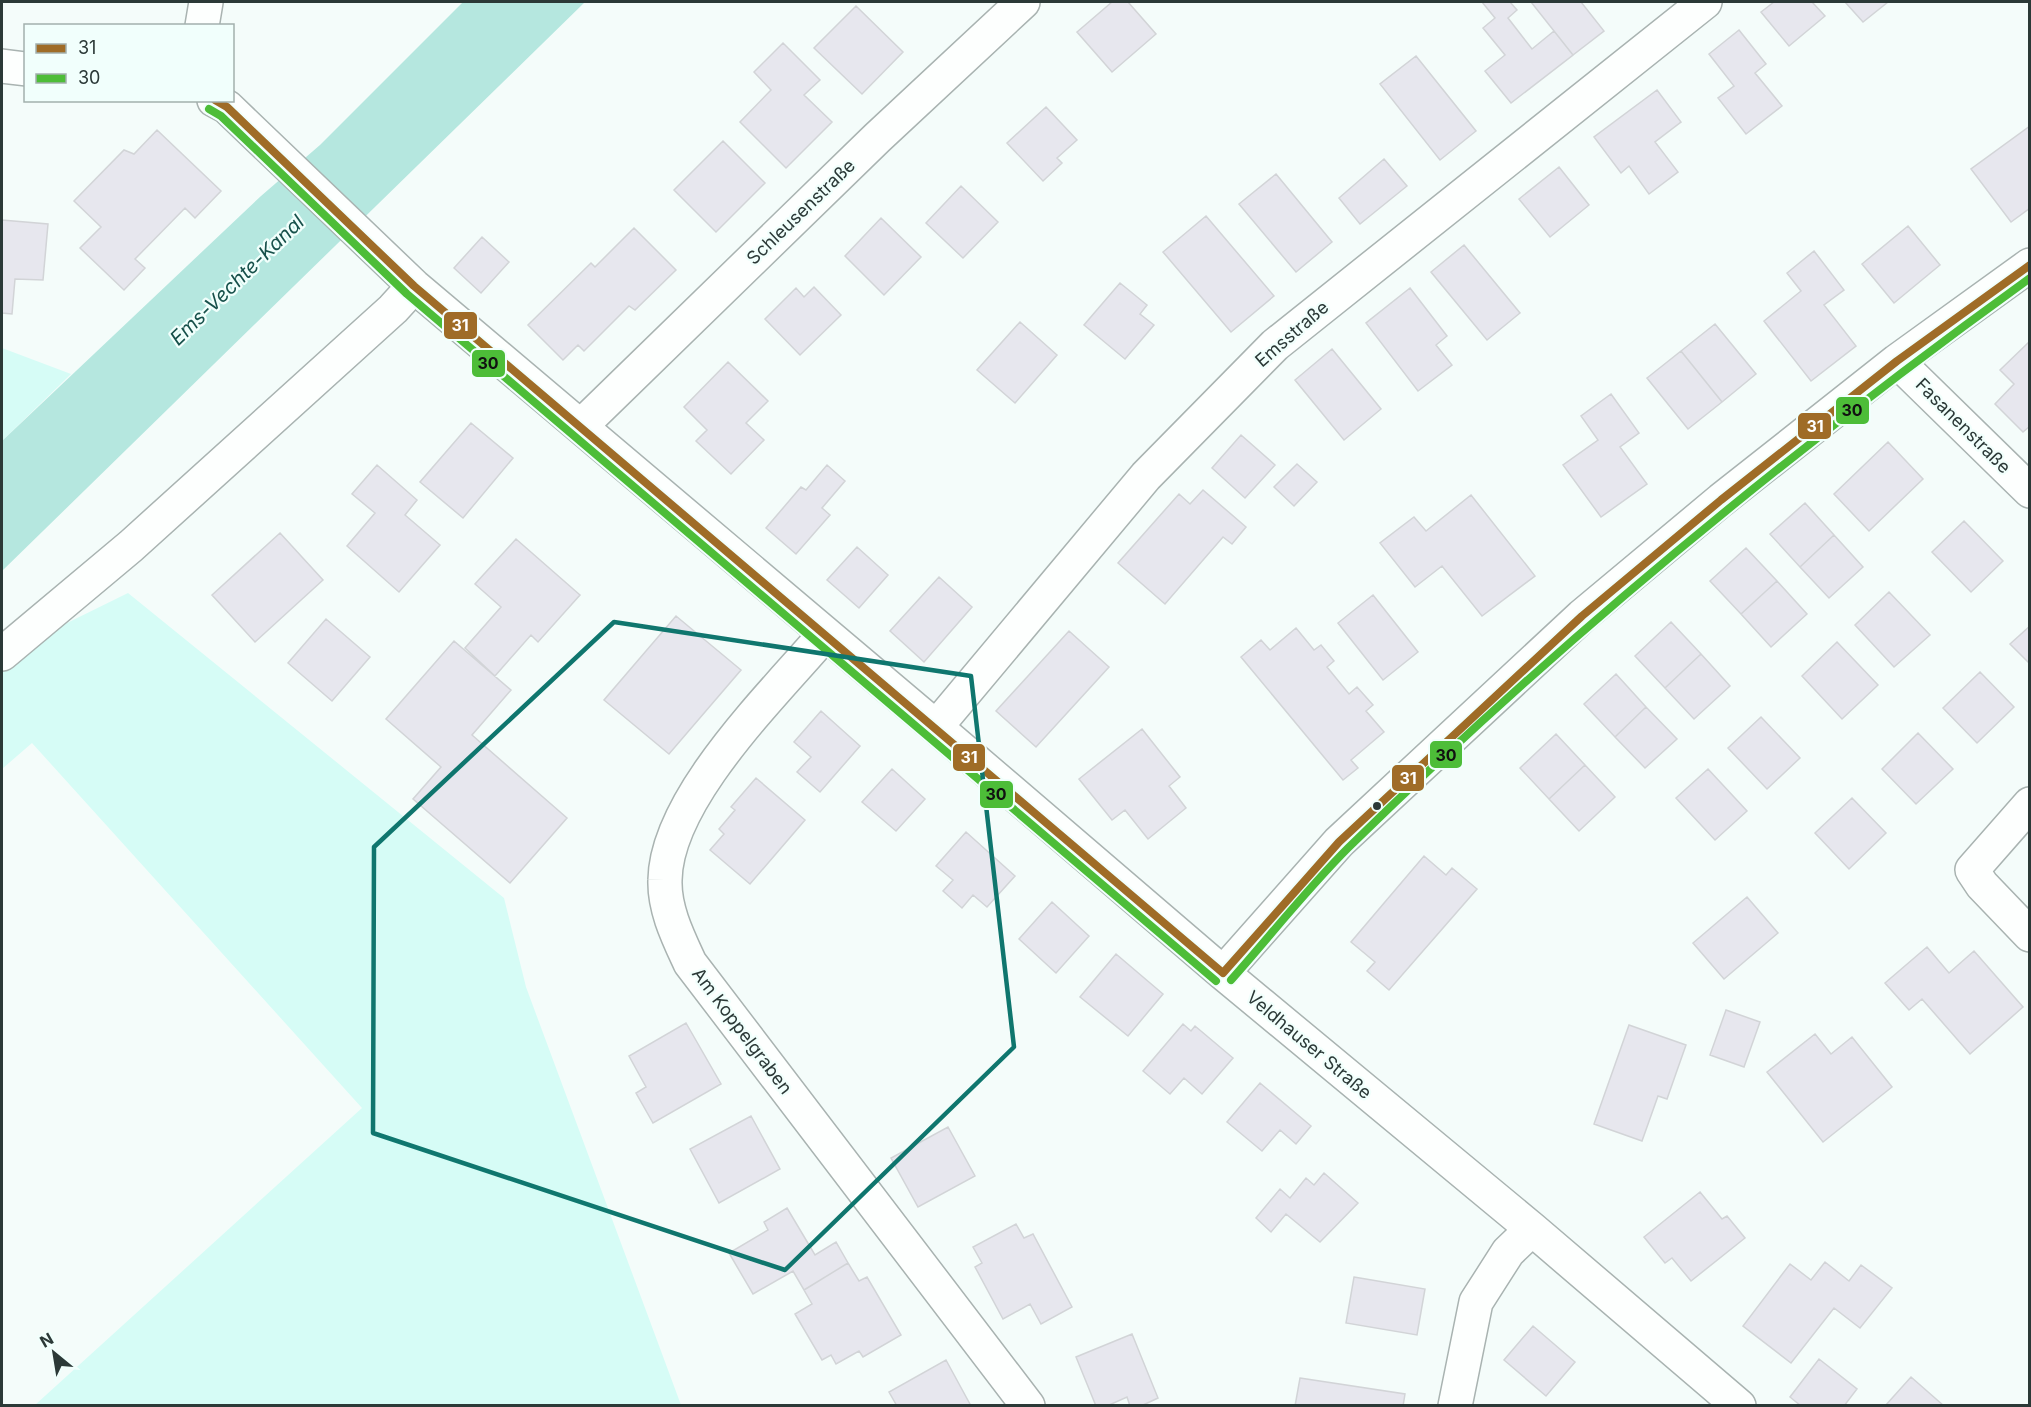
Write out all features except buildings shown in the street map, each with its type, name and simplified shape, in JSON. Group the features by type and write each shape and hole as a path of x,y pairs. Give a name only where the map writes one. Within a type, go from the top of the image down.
{"street":[{"path":"202,24 206,2"},
{"name":"Schleusenstraße","path":"582,425 877,138 1023,2"},
{"name":"Emsstraße","path":"936,727 1146,476 1275,345 1705,2"},
{"path":"2,66 24,69"},
{"name":"Veldhauser Straße","path":"218,102 227,107 414,286 582,425 1223,973 1532,1229 1740,1406"},
{"path":"1223,973 1339,842 1582,616 1721,500 1897,361 2030,265"},
{"path":"2,654 131,546 393,309 414,286"},
{"name":"Fasanenstraße","path":"1897,361 2030,491"},
{"name":"Am Koppelgraben","path":"825,634 723,753 685,810 672,844 665,880 673,925 690,963 1028,1406"},
{"path":"2030,804 1972,870 1982,885 2030,934"},
{"path":"1455,1406 1476,1302 1508,1252 1532,1229"}],"highlighted area":[{"path":"614,622 971,676 1014,1047 785,1270 373,1133 374,847"}],"shaded area":[{"path":"2,348 71,374 2,441"},
{"path":"128,593 504,898 526,987 681,1405 35,1405 362,1108 32,743 2,769 2,655"}],"water":[{"name":"Ems-Vechte-Kanal","path":"463,2 585,2 2,571 2,441 261,196 320,145"}],"transit line":[{"name":"31","path":"218,102 227,107 414,286 1223,973"},
{"name":"30","path":"209,109 221,116 407,294 1216,981"},
{"name":"31","path":"1223,973 1339,842 1582,616 1721,500 1897,361 2030,265"},
{"name":"30","path":"1231,980 1303,896 1348,848 1428,771 1593,622 1764,480 1940,344 2030,278"}]}
